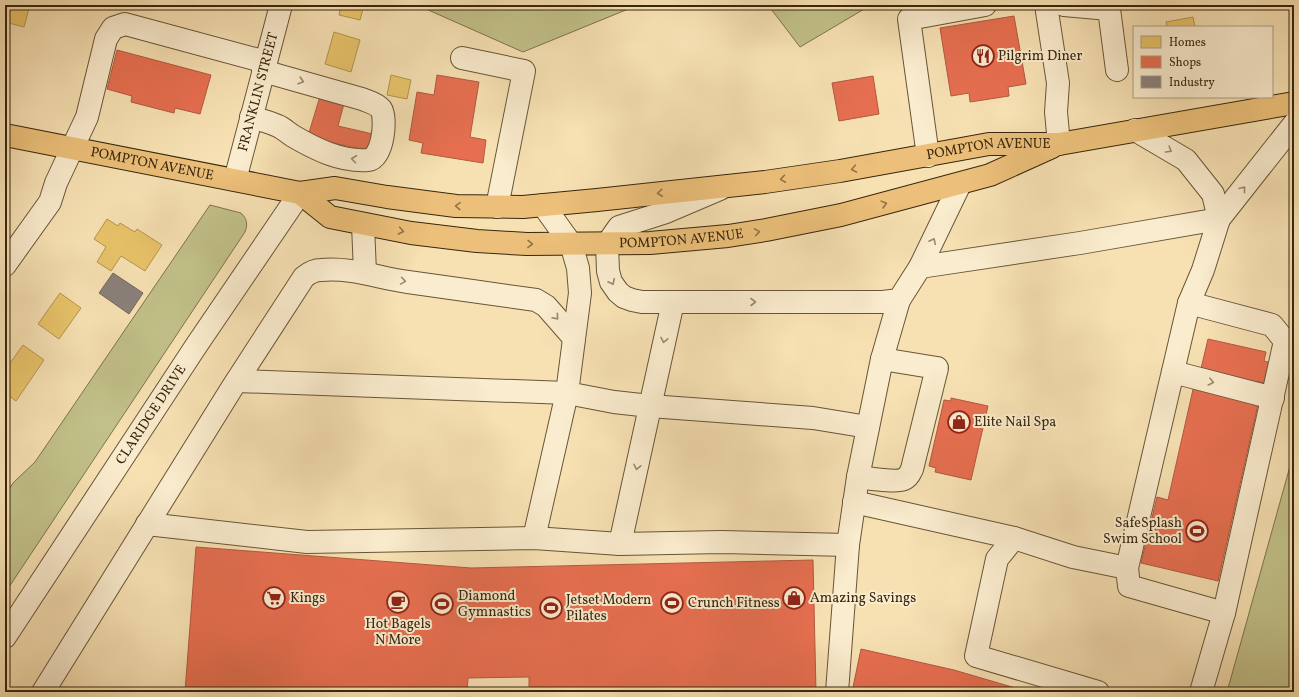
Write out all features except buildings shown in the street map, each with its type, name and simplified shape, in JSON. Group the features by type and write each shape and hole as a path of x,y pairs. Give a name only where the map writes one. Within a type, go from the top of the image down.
{"main road":[{"name":"POMPTON AVENUE","path":"5,135 300,193 335,188 419,202 456,206 523,207 765,182 928,156 988,144 1059,144 1294,102"},
{"name":"POMPTON AVENUE","path":"300,193 330,218 411,233 477,241 526,244 650,244 689,241 766,230 841,215 990,175 1059,144"}],"street":[{"name":"FRANKLIN STREET","path":"235,180 281,5"},
{"path":"928,156 909,19 985,5"},
{"path":"1046,5 1058,86 1056,112 1059,144"},
{"path":"1064,5 1109,9 1117,70"},
{"path":"5,266 50,202 56,183 87,117 106,39 113,28 125,24 264,66 376,104 382,111 384,119 381,147 377,156 370,160 324,153 296,138 278,126 251,117"},
{"path":"462,58 524,71 497,207"},
{"path":"1224,613 1129,586 1127,568 1187,309 1203,270 1219,219 1294,124"},
{"path":"1135,130 1186,160 1214,194 1219,219"},
{"path":"837,692 848,545 858,477 882,359 899,300 920,267 960,184"},
{"path":"727,186 666,212 619,226 607,244 608,271 611,282 618,292 624,297 642,302 883,302 899,300"},
{"name":"CLARIDGE DRIVE","path":"5,637 196,346 300,193"},
{"path":"534,538 567,393 580,293 578,268 571,244 543,205"},
{"path":"920,267 1080,243 1219,219"},
{"path":"363,224 365,273"},
{"path":"43,692 304,277 311,272 328,269 365,273 408,282 536,300 546,306 574,338"},
{"path":"620,544 673,302"},
{"path":"1187,309 1272,325 1285,341 1224,613 1201,692"},
{"path":"858,477 897,480 904,479 909,476 937,368 882,359"},
{"path":"1173,372 1273,398"},
{"path":"238,381 567,393 614,402 813,418 868,427"},
{"path":"854,502 1014,538 1073,557 1127,568"},
{"path":"148,524 307,542 534,538 620,544 722,542 848,545"},
{"path":"1014,538 997,559 976,656 1098,692"}],"shaded area":[{"path":"417,5 638,5 523,52"},
{"path":"768,5 871,5 800,47"},
{"path":"210,205 241,213 245,217 245,232 5,593 5,496 13,483 35,462"},
{"path":"1294,452 1294,692 1227,692"}],"place":[{"name":"Pilgrim Diner","path":"983,56"},
{"name":"Elite Nail Spa","path":"959,422"},
{"name":"SafeSplash Swim School","path":"1197,531"},
{"name":"Kings","path":"274,598"},
{"name":"Amazing Savings","path":"794,598"},
{"name":"Hot Bagels N More","path":"398,602"},
{"name":"Crunch Fitness","path":"672,603"},
{"name":"Diamond Gymnastics","path":"442,604"},
{"name":"Jetset Modern Pilates","path":"551,608"}]}
